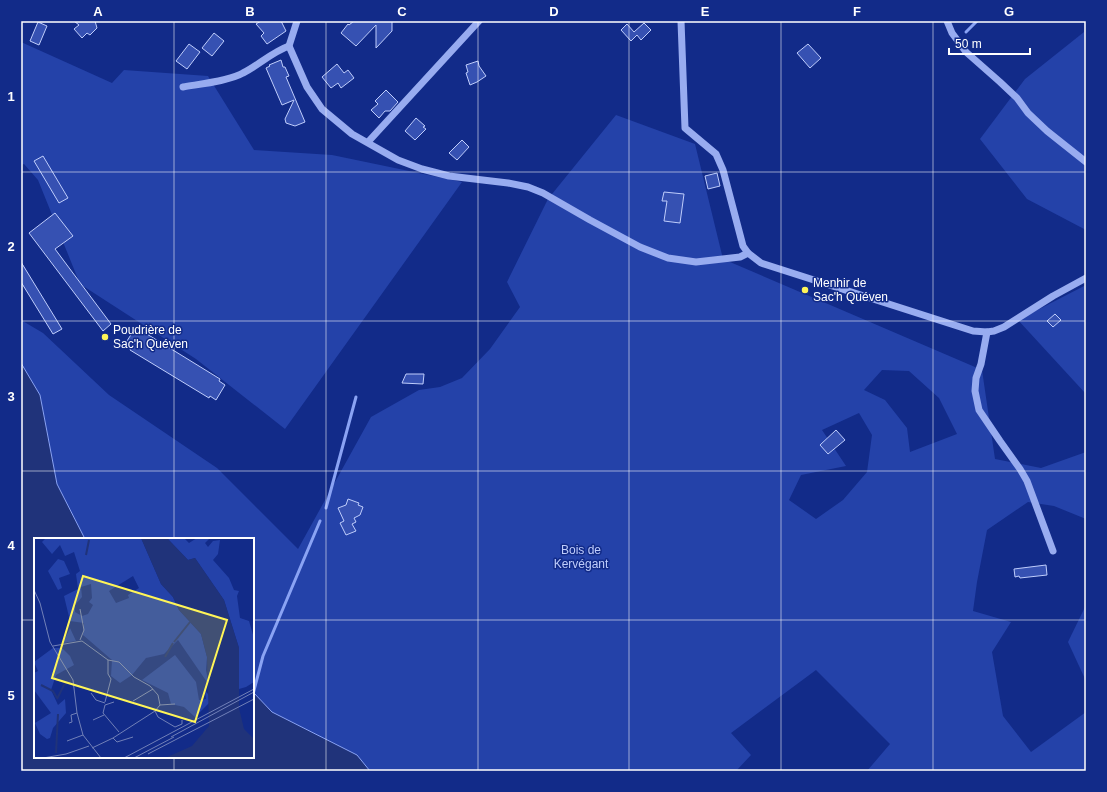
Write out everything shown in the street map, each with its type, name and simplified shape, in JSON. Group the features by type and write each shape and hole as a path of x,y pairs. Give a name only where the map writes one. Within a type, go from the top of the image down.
{"street":[{"path":"297,21 289,46 308,88 322,109 352,134 398,160 422,169 449,176 508,183 528,187 543,193 640,247 668,258 696,262 740,256 748,253"},
{"path":"368,142 479,21"},
{"path":"681,21 685,128 716,154 723,170 743,246 748,253 762,263 973,331 987,332 1004,327 1053,296 1086,278"},
{"path":"947,21 952,33 966,52 1017,98 1028,113 1047,131 1086,162"},
{"path":"183,87 234,77 244,73 279,49 289,46"},
{"path":"987,332 981,364 976,378 975,391 979,410 1028,481 1053,551"}],"green space":[{"path":"1084,21 1086,21 1086,230 1027,199 980,139 1025,79 1084,32"},
{"path":"21,42 112,83 124,70 208,76 254,150 332,155 462,182 285,429 196,359 80,284 38,180 24,164 21,165"},
{"name":"Bois de Kervégant","path":"616,115 695,144 723,259 982,370 995,459 1041,468 1086,452 1086,519 1054,506 1028,502 987,530 973,611 1011,622 992,652 1003,716 1031,752 1086,712 1086,771 867,771 890,744 816,670 731,733 751,755 736,771 370,771 357,755 272,712 254,693 254,538 84,538 57,484 40,395 21,363 21,320 43,333 109,395 217,468 298,549 371,417 419,390 440,387 462,378 490,349 520,307 507,282 548,199","holes":["882,370 909,371 939,398 957,434 910,452 907,428 885,400 864,390","859,413 872,435 867,472 843,500 816,519 789,500 801,475 846,466 822,430"]},
{"path":"1086,285 1086,394 1018,320"},
{"path":"1086,605 1086,681 1068,642"}],"water":[{"path":"21,363 40,395 57,484 84,538 34,538 34,758 254,758 254,693 272,712 357,755 370,771 21,771"}],"building":[{"path":"74,21 95,21 97,28 90,35 87,33 82,38 74,29 79,25"},
{"path":"261,21 281,21 286,31 267,44 261,36 264,33 256,24"},
{"path":"354,21 392,21 392,31 376,48 376,25 356,46 341,33 348,24 349,25"},
{"path":"38,22 47,26 39,45 30,41"},
{"path":"644,23 651,30 641,40 637,35 631,41 621,30 627,24 634,32"},
{"path":"214,33 224,41 212,56 202,48"},
{"path":"189,44 200,52 187,69 176,61"},
{"path":"808,44 821,58 810,68 797,53"},
{"path":"281,60 283,67 285,67 289,76 286,77 305,122 295,126 286,123 285,119 294,100 282,105 266,68 270,66 269,65"},
{"path":"478,61 479,66 486,76 470,85 466,73 468,72 466,65"},
{"path":"337,64 344,73 348,70 354,78 341,88 338,83 331,88 322,77"},
{"path":"386,90 398,102 390,111 385,111 379,118 371,110 378,104 375,101"},
{"path":"416,118 425,126 423,127 426,129 415,140 405,131"},
{"path":"462,140 469,147 457,160 449,153"},
{"path":"43,156 68,198 59,203 34,161"},
{"path":"717,173 720,186 708,189 705,176"},
{"path":"664,192 684,194 680,223 664,221 667,201 662,201"},
{"path":"55,213 73,236 55,249 111,324 103,331 29,233"},
{"path":"21,262 62,329 53,334 21,282"},
{"path":"1055,314 1061,320 1053,327 1047,321"},
{"path":"134,330 140,333 142,331 220,379 219,381 225,385 216,400 210,396 209,398 130,350 131,348 125,344"},
{"path":"406,374 424,374 423,384 402,383"},
{"path":"836,430 845,440 828,454 820,445"},
{"path":"348,499 359,503 358,505 363,507 360,515 354,518 356,522 352,524 356,531 346,535 340,523 344,521 338,508 346,505"},
{"path":"1046,565 1047,575 1020,578 1019,576 1015,577 1014,569"}],"waterway":[{"path":"966,32 977,21"},
{"path":"326,508 356,397"},
{"path":"254,690 263,656 320,521"}],"place":[{"name":"Menhir de Sac'h Quéven","path":"805,290"},
{"name":"Poudrière de Sac'h Quéven","path":"105,337"}]}
